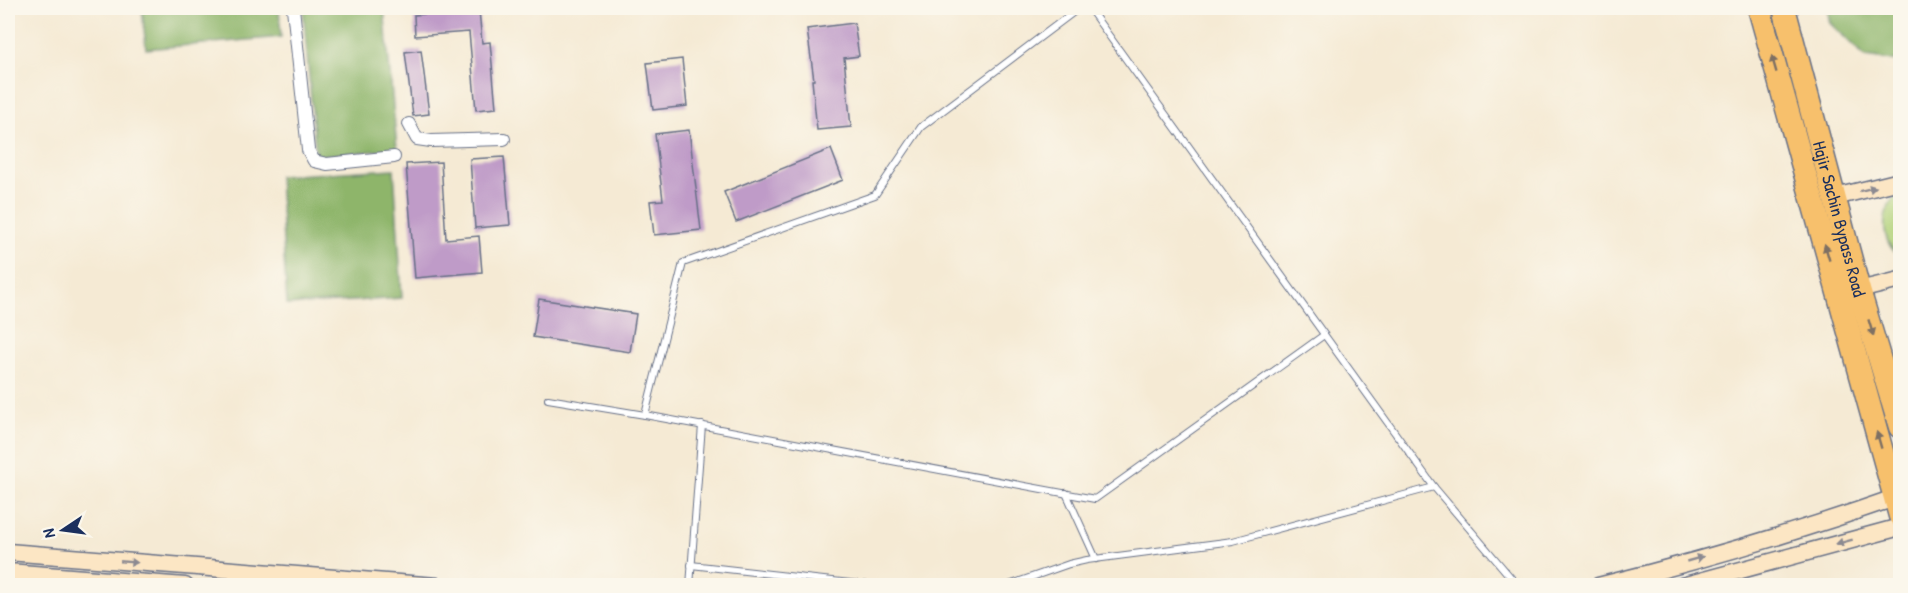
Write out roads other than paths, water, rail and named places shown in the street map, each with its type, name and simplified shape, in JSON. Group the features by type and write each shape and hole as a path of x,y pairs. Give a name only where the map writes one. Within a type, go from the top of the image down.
{"highway":[{"path":"1759,8 1899,503"},
{"name":"Hajir Sachin Bypass Road","path":"1784,8 1859,290 1900,427"}],"main road":[{"path":"1835,197 1900,181"},
{"path":"1859,290 1900,280"},
{"path":"1598,585 1646,574 1899,503"},
{"path":"1682,585 1900,527"},
{"path":"8,552 436,585"},
{"path":"82,578 85,558"},
{"path":"8,572 185,585"}],"street":[{"path":"293,8 308,150 314,161 327,164 394,157"},
{"path":"409,124 417,139 504,139"}],"lane":[{"path":"645,414 682,263 874,195 921,127 1079,8"},
{"path":"1089,8 1434,487 1518,585"},
{"path":"548,399 645,414 1095,499 1324,335"},
{"path":"690,585 702,425"},
{"path":"1006,585 1068,564 1233,541 1434,487"},
{"path":"1066,493 1096,559"},
{"path":"691,565 878,585"}]}
